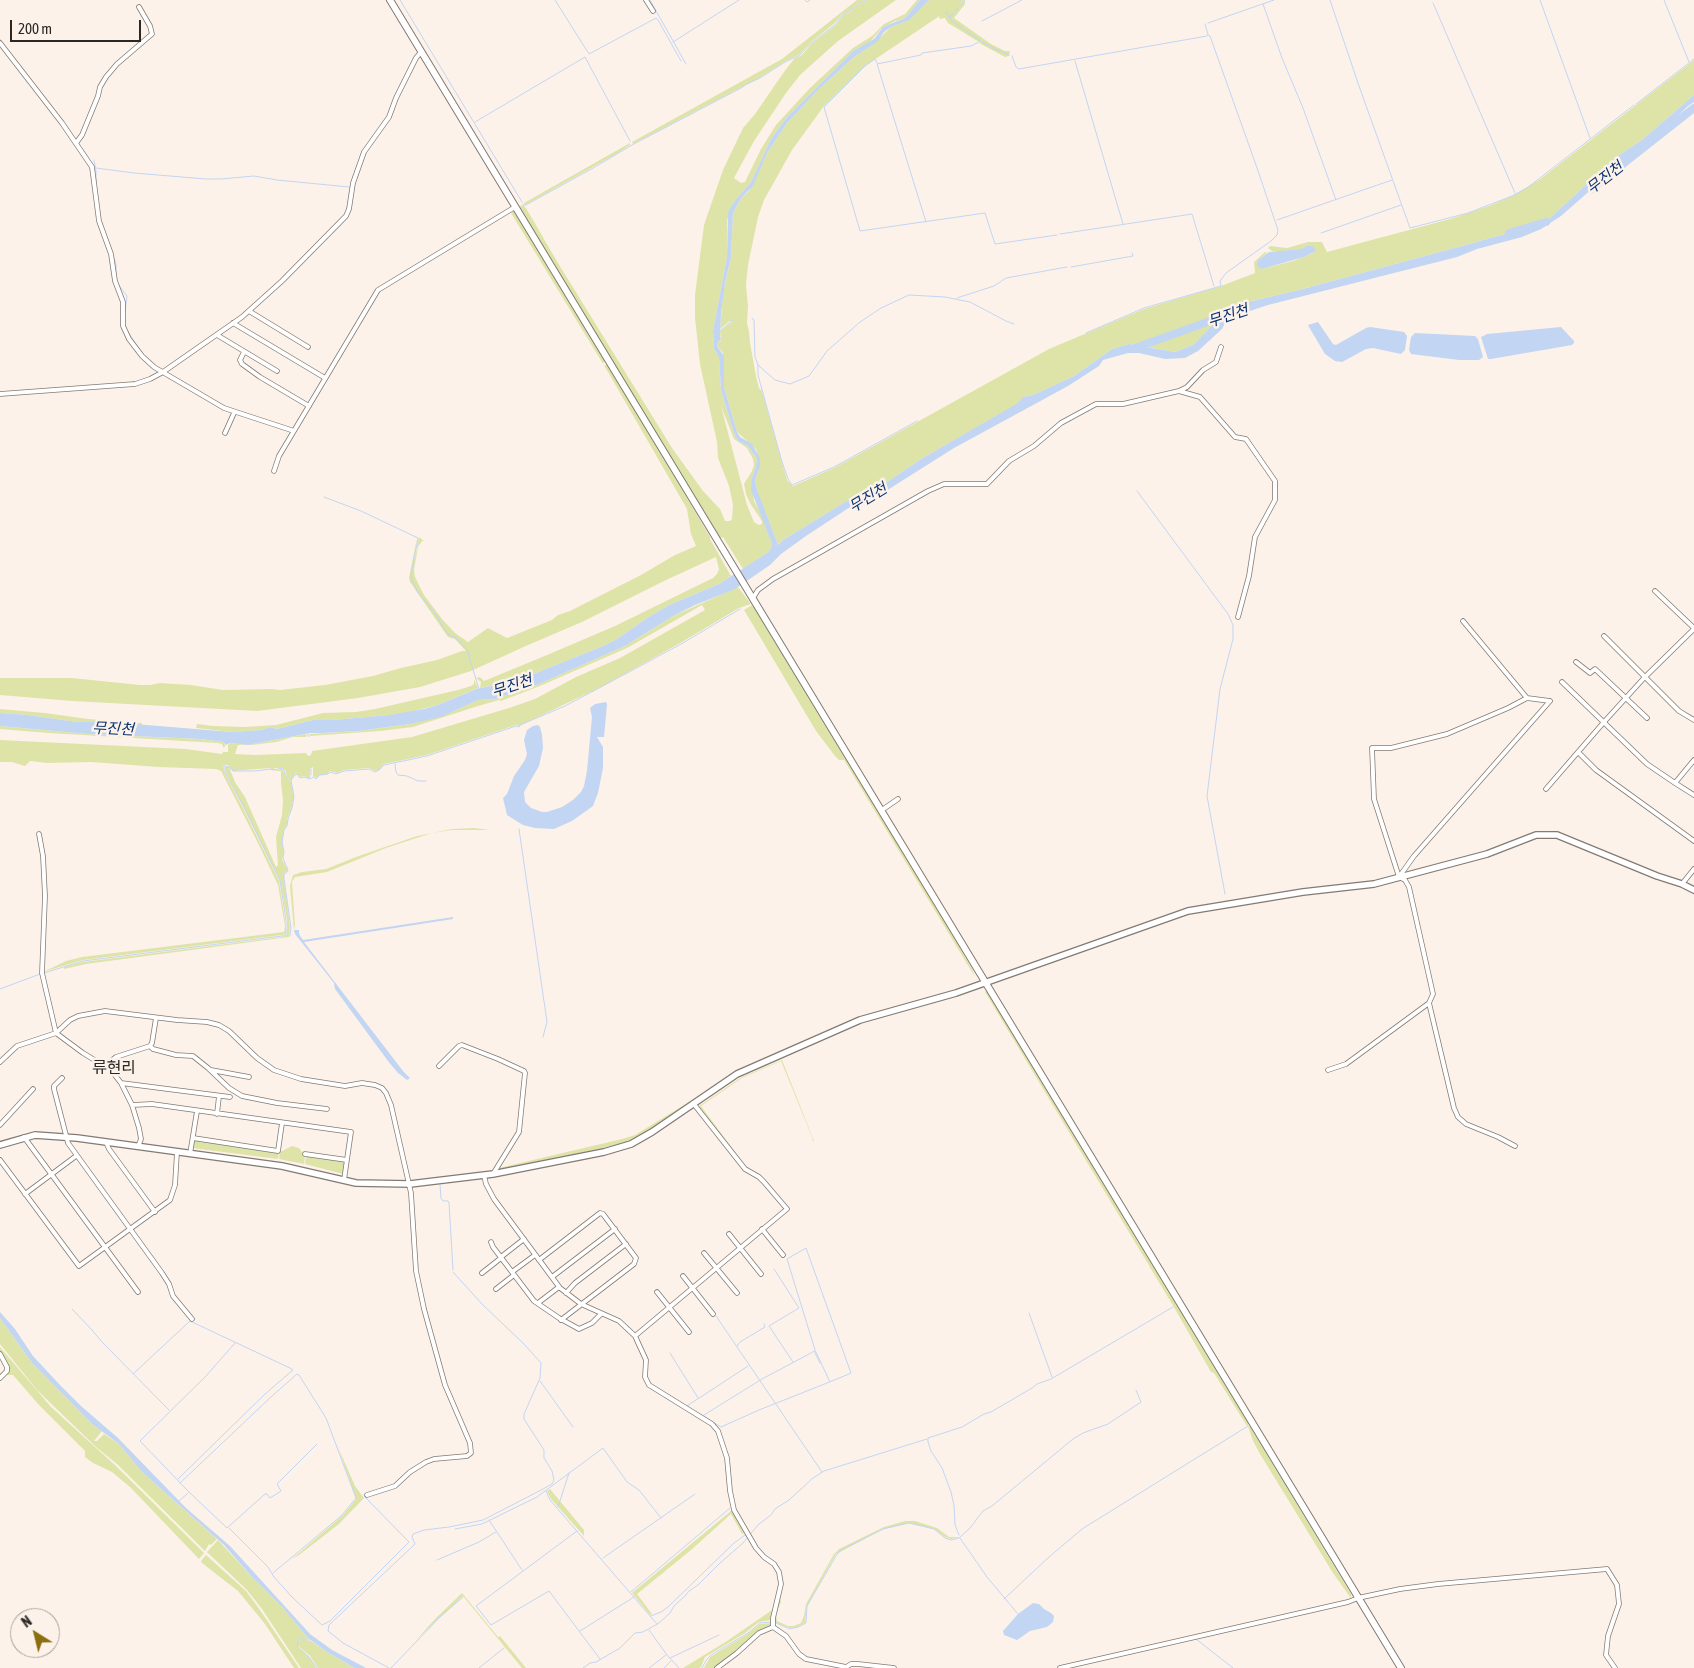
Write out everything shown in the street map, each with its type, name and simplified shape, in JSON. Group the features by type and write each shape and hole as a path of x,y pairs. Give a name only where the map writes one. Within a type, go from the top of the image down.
{"main road":[{"path":"390,0 1402,1668"},
{"path":"0,1145 36,1135 106,1142 282,1166 356,1183 410,1184 493,1174 604,1152 624,1146 640,1139 737,1074 860,1020 956,993 1188,911 1303,892 1374,884 1487,854 1536,835 1557,835 1694,890"}],"street":[{"path":"646,0 653,11"},
{"path":"76,143 82,135 100,87 106,77 117,64 152,34 150,26 139,7"},
{"path":"0,43 92,167 99,221 111,254 115,281 123,302 122,320 125,331 142,356 163,372 224,408 294,431"},
{"path":"0,394 134,384 150,379 163,372 249,311 282,281 346,216 353,183 364,152 389,117 396,98 416,58 421,52"},
{"path":"274,471 279,456 378,290 516,207"},
{"path":"249,311 308,347"},
{"path":"233,323 325,378"},
{"path":"217,334 277,371"},
{"path":"751,595 773,579 928,490 944,484 986,484 1009,460 1034,446 1061,424 1096,404 1123,404 1179,391 1187,387 1203,370 1216,362 1221,347"},
{"path":"244,352 240,360 242,364 309,406"},
{"path":"1179,391 1200,397 1235,437 1246,439 1275,481 1275,500 1255,538 1249,576 1238,617"},
{"path":"225,433 234,412"},
{"path":"1546,789 1625,698 1694,629 1655,591"},
{"path":"1463,621 1527,698"},
{"path":"1604,636 1679,711 1694,720"},
{"path":"1576,662 1590,673 1594,670 1647,718"},
{"path":"1562,682 1647,764 1694,795"},
{"path":"1328,1070 1346,1064 1429,1003 1433,994 1409,886 1405,880 1399,877 1374,798 1372,748 1391,748 1447,734 1527,698 1550,701 1414,856 1399,877"},
{"path":"1578,752 1596,770 1694,841"},
{"path":"1675,783 1694,760"},
{"path":"882,810 898,799"},
{"path":"39,834 43,856 45,889 42,974 56,1032 83,1053 111,1070 121,1082 132,1105 141,1139 138,1147"},
{"path":"1682,884 1694,869"},
{"path":"1429,1003 1458,1118 1466,1124 1515,1146"},
{"path":"0,1062 18,1046 56,1032 78,1016 105,1011 207,1022 218,1025 228,1031 267,1066 290,1076 345,1086 362,1083 382,1088 391,1105 410,1184 419,1290 445,1385 470,1443 470,1453 467,1456 434,1459 426,1462 410,1472 395,1486 367,1495"},
{"path":"111,1070 111,1060 150,1046 154,1037 156,1018"},
{"path":"150,1046 153,1049 176,1055 193,1056 229,1088 242,1096 277,1103 327,1109"},
{"path":"439,1066 458,1046 462,1046 498,1059 525,1073 519,1132 493,1174"},
{"path":"211,1070 249,1077"},
{"path":"62,1078 54,1086 54,1089 68,1143 169,1284 174,1296 192,1318"},
{"path":"121,1082 230,1097"},
{"path":"0,1125 33,1089"},
{"path":"217,1114 219,1096"},
{"path":"635,1336 786,1209 758,1177 745,1169 693,1103"},
{"path":"132,1105 152,1104 351,1132 344,1180"},
{"path":"190,1154 197,1111"},
{"path":"193,1138 278,1151 282,1123"},
{"path":"24,1137 138,1292"},
{"path":"106,1142 154,1212"},
{"path":"0,1160 79,1266 168,1202 173,1196 175,1185 177,1152"},
{"path":"305,1154 347,1160"},
{"path":"26,1194 76,1156"},
{"path":"484,1174 486,1184 494,1199 559,1287 581,1304 619,1321 635,1336 646,1360 645,1377 649,1385 712,1424 718,1431 727,1458 732,1503 749,1536 760,1552 777,1567 780,1577 781,1584 773,1618 773,1627"},
{"path":"539,1260 600,1213 603,1214 636,1258 634,1264 561,1320"},
{"path":"552,1277 615,1229"},
{"path":"762,1229 783,1255"},
{"path":"729,1234 761,1274"},
{"path":"482,1273 524,1239"},
{"path":"491,1242 491,1245 534,1300 561,1320 580,1329 601,1314"},
{"path":"566,1293 575,1283 626,1244"},
{"path":"704,1253 737,1293"},
{"path":"496,1289 535,1255"},
{"path":"683,1276 713,1314"},
{"path":"538,1304 559,1287"},
{"path":"657,1292 689,1332"},
{"path":"0,1354 7,1367 7,1371 0,1378"},
{"path":"1060,1668 1348,1602 1358,1598 1438,1584 1607,1569 1617,1585 1619,1604 1608,1636 1606,1655 1615,1668"},
{"path":"773,1627 786,1636 799,1654 806,1659 846,1667 858,1664 894,1668"},
{"path":"716,1668 737,1653 759,1633 773,1627"}],"green space":[{"path":"857,0 865,0 841,15 836,22 810,43 800,54 759,78 633,144 632,142 782,59"},
{"path":"867,0 896,0 838,41 800,75 754,141 734,178 741,183 745,182 761,149 776,125 810,88 853,48 872,36 884,24 905,14 917,0 920,0 905,18 881,29 870,42 853,51 787,117 771,139 751,182 733,203 727,220 727,257 713,331 714,349 719,357 721,390 734,433 738,441 748,446 757,459 752,477 754,501 772,544 767,553 743,569 723,537 720,538 698,504 519,207 522,205 526,208 672,448 703,491 720,509 725,521 730,521 732,519 733,505 729,486 718,458 717,442 700,364 695,318 695,295 704,225 723,170 743,128 795,58 802,55 811,44 837,24 842,16 850,12 857,5","holes":["721,406 734,439 747,448 753,459 752,471 744,484 750,503 762,521 762,524 759,525 754,522 747,505"]},
{"path":"929,0 964,0 952,15 965,0 965,4 954,18 991,44 1005,51 1010,51 1009,56 1005,57 979,43 982,42 981,40 979,42 948,23 945,18 940,19 939,16 865,66 824,106 792,150 764,200 758,217 748,265 746,285 747,323 759,388 762,391 787,480 793,486 834,468 1049,349 1144,309 1221,286 1255,273 1254,262 1265,252 1267,253 1258,260 1262,269 1293,261 1313,253 1308,245 1301,249 1277,252 1268,248 1270,246 1287,248 1308,242 1322,242 1327,252 1450,219 1512,196 1539,180 1694,60 1694,95 1642,140 1616,157 1550,218 1534,226 1299,290 1239,304 1231,307 1224,313 1193,345 1175,352 1129,344 1112,349 1074,376 1033,395 1023,397 1019,403 921,459 887,482 858,494 783,540 778,545 758,495 755,479 760,462 756,449 737,432 724,387 723,353 717,346 718,342 721,341 720,331 733,321 730,321 720,329 723,293 731,257 733,213 741,198 749,191 767,153 787,123 819,89 854,57 872,45 891,27 906,21"},
{"path":"630,143 630,145 618,153 525,205 524,203"},
{"path":"514,211 606,361 603,363 604,365 511,213"},
{"path":"607,364 710,537 731,576 719,584 669,605 603,646 516,681 480,688 481,682 476,678 480,677 484,681 547,655 615,626 713,578 719,569 716,557 582,622 471,671 420,687 358,698 257,711 72,701 0,695 0,678 72,678 140,685 160,683 191,685 223,690 280,690 325,685 373,676 466,651 455,639 448,637 410,582 409,578 417,538 414,563 419,537 424,541 418,547 414,570 415,577 424,595 442,619 455,633 468,642 488,628 507,638 552,620 558,615 570,611 641,575 675,555 696,546 691,534 687,509 604,366"},
{"path":"738,587 751,604 739,608 601,687 519,726 516,725 427,755 384,764 379,770 375,771 369,768 344,770 337,773 330,771 316,778 313,776 313,767 310,769 310,779 304,776 300,777 296,773 291,780 283,768 233,771 228,765 223,765 224,772 279,881 286,933 83,960 43,972 66,961 82,957 284,932 285,926 278,885 221,771 216,769 91,762 47,763 30,761 25,766 12,762 0,762 0,740 186,749 222,754 223,752 228,752 228,745 230,743 248,745 238,745 235,754 306,753 308,756 311,755 312,751 412,737 535,699 576,677 620,658 705,610 702,605 627,648 501,701 478,706 413,727 310,736 309,734 358,731 410,724 452,712 478,700 495,699 537,685 625,646 673,616"},
{"path":"752,605 759,613 956,941 975,977 844,760 839,760 835,756 816,731 744,610"},
{"path":"474,679 478,688 438,705 402,714 313,720 277,729 270,727 262,730 248,731 232,732 196,728 197,724 245,727 276,725 323,713 356,712 375,709 458,690 474,684"},
{"path":"0,709 142,723 142,725 77,722 0,713"},
{"path":"0,726 88,734 201,739 223,742 225,747 217,743 49,733 0,729"},
{"path":"305,734 307,735 306,737 293,737 276,742 248,745"},
{"path":"225,767 229,767 235,782 245,797 276,867 278,865 276,837 282,815 283,800 281,771 273,771 282,769 291,781 294,797 282,842 284,854 282,859 287,869 284,873 284,879 290,927 289,937 86,964 64,969 64,967 83,962 282,937 287,934 287,919 280,880 225,771"},
{"path":"474,828 490,830 452,830 432,833 452,829"},
{"path":"432,833 386,848 327,872 295,877 292,882 294,930 290,886 293,875 326,869 417,836"},
{"path":"987,991 1249,1424 1247,1426 1214,1373 1211,1372 985,992"},
{"path":"782,1060 814,1141 781,1061 742,1078 701,1106 745,1167 699,1106 742,1077"},
{"path":"697,1097 645,1133 626,1142 499,1168 635,1135"},
{"path":"193,1140 279,1152 278,1159 192,1148"},
{"path":"292,1146 299,1148 305,1156 304,1164 279,1159 280,1152"},
{"path":"306,1156 345,1161 343,1174 305,1164"},
{"path":"0,1318 32,1363 92,1424 102,1431 94,1441 97,1441 104,1434 119,1444 142,1472 217,1539 211,1545 209,1544 205,1551 117,1464 96,1447 37,1390 0,1344"},
{"path":"0,1347 51,1407 116,1466 204,1553 199,1559 130,1487 112,1472 85,1457 85,1451 39,1405 13,1375 6,1375 8,1370 0,1353"},
{"path":"1248,1426 1250,1426 1351,1594 1350,1599 1260,1454"},
{"path":"338,1447 355,1486 364,1498 339,1524 292,1559 342,1516 356,1499"},
{"path":"550,1489 584,1530 584,1536 551,1499 547,1491"},
{"path":"732,1510 745,1533 742,1534 731,1514 637,1594 652,1614 650,1615 632,1593"},
{"path":"905,1521 915,1521 937,1528 949,1537 959,1537 951,1539 934,1529 909,1523 883,1529 836,1554 807,1606 805,1623 790,1628 774,1622 774,1614 780,1598 781,1602 776,1614 777,1621 788,1626 801,1623 806,1604 834,1554 839,1549 884,1527"},
{"path":"218,1540 282,1607 309,1639 299,1639 297,1646 309,1657 316,1668 301,1668 262,1609 247,1590 207,1552"},
{"path":"206,1555 246,1591 299,1668 294,1668 265,1624 238,1591 202,1563 201,1561"},
{"path":"462,1593 526,1668 522,1668 463,1596 416,1640"},
{"path":"772,1610 771,1620 759,1622 745,1633 705,1657 701,1667 683,1668 727,1641"},
{"path":"772,1623 715,1668 704,1668 710,1657 760,1624"},
{"path":"302,1638 311,1641 355,1668 318,1668 310,1656 297,1645"}],"water":[{"path":"920,0 929,0 909,20 891,27 884,32 877,42 854,57 819,89 787,123 767,153 753,186 741,198 733,213 731,257 721,313 721,340 717,346 724,356 724,387 737,432 740,437 752,444 760,458 760,466 755,479 757,490 778,545 783,540 858,494 887,482 921,459 1018,403 1023,397 1033,395 1074,376 1112,349 1129,344 1175,352 1193,345 1224,313 1231,307 1239,304 1299,290 1534,226 1550,218 1616,157 1642,140 1694,95 1694,102 1653,140 1625,160 1561,216 1541,229 1522,237 1477,249 1457,257 1268,305 1241,314 1225,323 1222,329 1198,351 1185,358 1165,359 1139,353 1128,353 1103,360 1099,366 1068,386 954,448 889,489 847,509 806,536 781,554 770,565 735,589 673,616 625,646 537,685 495,699 478,700 441,717 410,724 358,731 310,733 248,745 230,743 226,745 223,742 201,739 88,734 0,726 0,713 77,722 110,722 232,732 262,730 270,727 277,729 313,720 390,715 424,709 476,689 516,681 603,646 669,605 719,584 767,553 772,544 751,490 757,459 748,446 738,441 734,433 721,390 719,357 714,349 713,331 727,257 728,213 733,203 751,182 771,139 787,117 853,51 874,39 883,27 905,18"},
{"path":"1308,245 1314,247 1316,251 1304,257 1262,269 1257,266 1258,260 1269,252 1301,249"},
{"path":"1318,322 1333,344 1336,345 1370,327 1404,332 1407,336 1405,350 1401,354 1373,348 1366,349 1342,362 1335,361 1325,354 1308,325"},
{"path":"1561,327 1574,341 1572,345 1491,359 1488,359 1481,337 1487,334"},
{"path":"1415,333 1475,336 1478,339 1483,357 1479,360 1459,360 1411,354 1409,350 1411,337"},
{"path":"606,702 604,737 597,737 603,747 603,768 598,793 593,806 572,821 554,829 523,825 507,815 503,798 507,794 514,776 525,760 527,754 524,740 527,730 533,726 538,725 540,727 543,748 539,766 524,792 525,802 531,808 547,812 562,807 581,792 587,771 592,717 590,708 595,704"},
{"path":"453,917 453,919 304,942 410,1078 407,1080 388,1061 335,989 334,983 295,934 294,930 299,930 303,940"},
{"path":"0,1312 15,1329 33,1356 59,1384 118,1438 186,1508 230,1546 310,1634 332,1650 366,1668 355,1668 309,1639 224,1545 142,1472 119,1444 92,1424 32,1363 0,1318"},
{"path":"1033,1603 1039,1604 1051,1613 1054,1616 1053,1622 1047,1627 1030,1631 1017,1640 1004,1635 1003,1631 1018,1614"}],"waterway":[{"path":"400,0 522,202"},
{"path":"555,0 589,54 656,18 681,61"},
{"path":"650,0 686,64"},
{"path":"673,42 739,0"},
{"path":"805,0 807,2 810,0"},
{"path":"523,204 524,206 632,145 800,55 810,44 837,23 841,16 866,0"},
{"path":"950,17 965,0"},
{"path":"982,21 1022,0"},
{"path":"1208,23 1274,0"},
{"path":"1330,0 1410,228 1468,213 1512,196 1527,188 1634,105"},
{"path":"1540,0 1590,138"},
{"path":"1664,0 1689,62"},
{"path":"1433,3 1515,193"},
{"path":"1263,4 1336,200"},
{"path":"946,12 952,21 982,42 1009,55"},
{"path":"1012,56 1016,67 1019,69 1207,36 1205,24"},
{"path":"1086,333 1144,308 1221,286 1220,281 1226,273 1277,235 1278,230 1256,165 1210,36 1208,35"},
{"path":"0,39 9,53"},
{"path":"926,222 877,64 921,55 922,53 971,46 981,41"},
{"path":"475,122 585,57 630,141"},
{"path":"877,63 875,59 865,66 824,107 860,231 985,213 995,244 1057,235"},
{"path":"1636,104 1694,59"},
{"path":"1075,61 1123,224"},
{"name":"무진천","path":"1591,189 1694,108"},
{"path":"78,143 88,157"},
{"path":"94,160 96,186"},
{"path":"96,168 206,179 254,176 349,187"},
{"path":"1277,220 1392,180"},
{"path":"1321,233 1401,205"},
{"path":"1060,234 1192,214 1214,286"},
{"name":"무진천","path":"1509,233 1546,222"},
{"path":"112,253 116,264 116,273"},
{"path":"1071,267 1133,256 1132,253"},
{"path":"957,298 994,286 1006,278 1067,267"},
{"path":"118,284 127,296 125,312"},
{"path":"752,318 754,320 755,357 758,365 775,380 790,384 809,376 827,351 860,322 881,308 909,295 945,297 970,302 1014,324"},
{"name":"무진천","path":"1132,349 1227,315"},
{"path":"721,330 733,320"},
{"path":"128,332 138,347"},
{"path":"758,365 758,375 782,462 792,485 834,467 917,421"},
{"path":"1137,491 1228,614 1233,625 1233,639 1220,689 1207,796 1225,894"},
{"path":"324,497 361,511 418,538 411,575 412,579 417,591 437,616 442,626 449,635 456,638 467,650 479,689"},
{"path":"290,936 291,928 284,879 284,874 288,870 283,858 282,842 292,808 294,797 291,780 295,775 297,774 300,778 310,779 313,777 316,779 320,775 330,772 336,774 344,771 369,769 375,772 384,765 427,756 516,726 519,727 601,687 683,643 740,609"},
{"path":"307,732 309,737"},
{"path":"395,764 398,775 407,776 418,781 426,781"},
{"path":"44,973 83,961 286,934 286,920 280,881 243,805 224,771 224,765"},
{"path":"225,766 233,771 283,768 286,776 291,780"},
{"path":"311,769 311,775"},
{"path":"519,829 547,1022 543,1037"},
{"path":"0,989 40,974"},
{"path":"440,1185 441,1198 449,1203 453,1270"},
{"path":"700,1414 721,1427 759,1410 827,1383 849,1374 851,1373 806,1248 787,1259 815,1350 830,1382"},
{"path":"774,1269 799,1308 769,1326 793,1362"},
{"path":"389,1668 343,1643 328,1631 329,1625 415,1544 412,1537 413,1534 424,1530 483,1520 552,1484 554,1480 552,1471 544,1458 544,1450 524,1419 524,1414 540,1378 541,1363 453,1272"},
{"path":"959,1535 955,1525 951,1492 942,1468 931,1451 928,1438 962,1427 991,1412 1173,1307"},
{"path":"72,1309 169,1410"},
{"path":"1029,1313 1052,1377"},
{"path":"716,1316 822,1472"},
{"path":"133,1374 190,1321 293,1370 265,1394 178,1479"},
{"path":"737,1346 740,1342 765,1327 764,1324"},
{"path":"235,1343 206,1376 140,1441 227,1528 265,1494 270,1498 281,1491 277,1484 317,1444"},
{"path":"704,1415 762,1379 814,1351 820,1363"},
{"path":"670,1353 698,1398"},
{"path":"687,1406 748,1366"},
{"path":"180,1483 272,1396 297,1374 299,1375 326,1418 356,1498 341,1516 273,1573"},
{"path":"540,1381 573,1427"},
{"path":"776,1623 790,1629 806,1623 807,1606 840,1551 883,1529 909,1523 934,1529 945,1538 951,1540 959,1538 970,1528 983,1511 992,1506 1073,1439 1083,1433 1108,1424 1141,1402 1136,1390"},
{"path":"1004,1599 1082,1529 1248,1426"},
{"path":"583,1668 620,1648 635,1633 643,1632 659,1623 689,1591 742,1544 759,1524 813,1478 824,1471 927,1439"},
{"path":"455,1529 482,1524 537,1497 603,1448 627,1482 639,1490 661,1518"},
{"path":"558,1507 569,1473"},
{"path":"546,1491 550,1500 657,1624"},
{"path":"178,1502 188,1493"},
{"path":"603,1558 695,1494"},
{"path":"229,1528 268,1567 274,1577 292,1597 322,1625 330,1621 409,1542 364,1496"},
{"path":"631,1592 730,1508"},
{"path":"489,1520 522,1570"},
{"path":"577,1531 476,1606 491,1625 549,1591 600,1659"},
{"path":"437,1560 479,1542 496,1532"},
{"path":"651,1616 668,1607 734,1543 745,1535 747,1537"},
{"path":"960,1538 987,1577 1018,1614"},
{"path":"391,1668 440,1617 463,1597"},
{"path":"580,1631 634,1597"},
{"path":"702,1668 711,1655 748,1633 760,1623 771,1622"},
{"path":"649,1630 679,1668"},
{"path":"670,1658 719,1635"},
{"path":"311,1639 299,1639 297,1646 317,1668"},
{"path":"1196,1639 1233,1668"},
{"path":"479,1668 504,1648"},
{"path":"649,1668 666,1655"},
{"path":"664,1668 671,1661"}],"district":[{"name":"류현리","path":"114,1068"}]}
